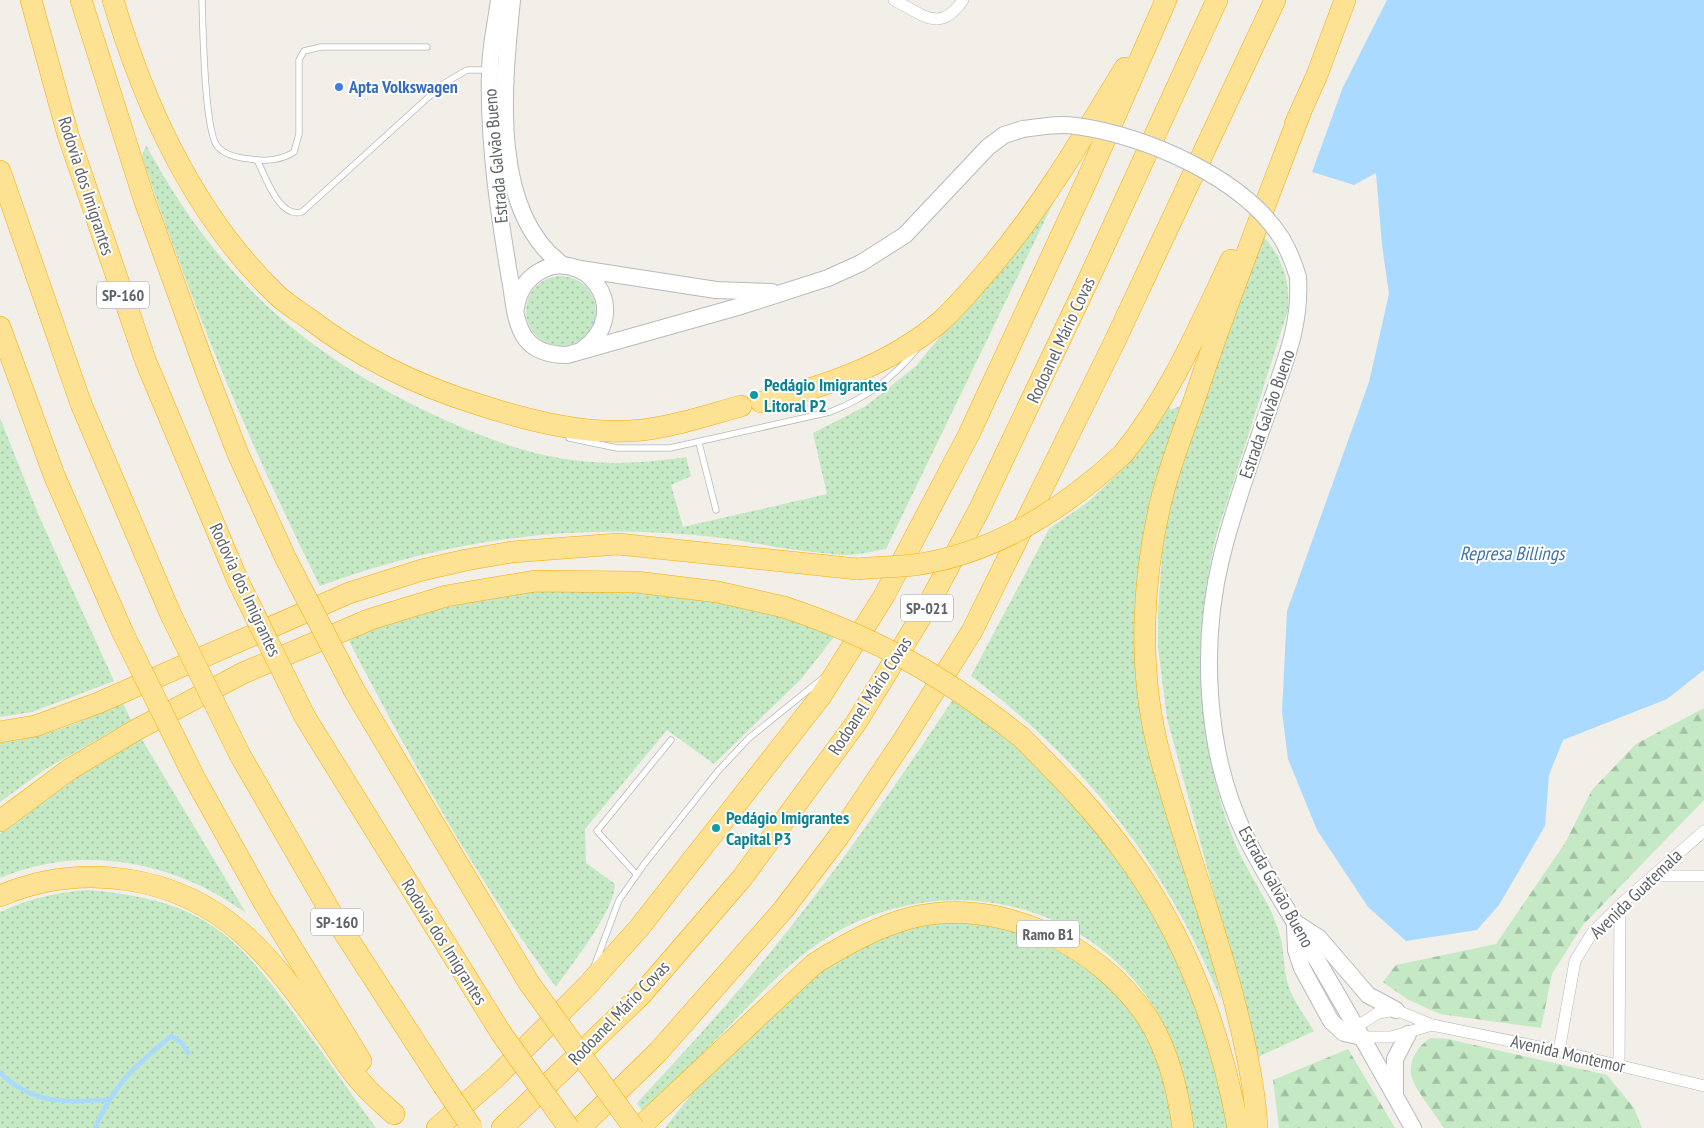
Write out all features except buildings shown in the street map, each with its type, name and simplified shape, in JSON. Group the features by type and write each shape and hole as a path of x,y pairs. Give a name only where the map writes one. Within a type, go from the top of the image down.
{"highway":[{"name":"Rodovia dos Imigrantes","path":"31,0 68,135 146,362 238,581 305,717 500,1034 568,1128"},
{"path":"82,0 144,199 194,337 238,454 286,559 354,690 529,983 634,1128"},
{"path":"113,0 147,97 167,142 194,191 233,246 278,296 330,335 378,364 444,394 501,412 574,428 606,431 641,430 676,424 826,385 860,371 904,347 940,322 1017,236 1061,173 1164,4"},
{"name":"Rodoanel Mário Covas","path":"502,1128 641,995 742,878 856,723 927,607 979,510 1082,294 1217,0"},
{"name":"SP-021","path":"580,1128 658,1052 783,910 839,836 904,739 972,631 1109,354 1275,0"},
{"path":"0,732 35,726 90,706 349,593 422,570 466,560 531,550 618,544 857,569 914,565 952,557 1017,532 1060,507 1092,483 1123,454 1151,416 1183,360 1301,111 1317,75 1345,0"},
{"path":"437,1128 496,1077 587,986 639,928 797,730 841,664 884,596 969,434 1087,180 1164,4"},
{"path":"1256,1128 1247,1053 1226,970 1158,747 1150,704 1147,662 1146,586 1162,498 1219,329 1301,111"},
{"name":"SP-160","path":"0,171 82,404 171,615 240,755 330,910 472,1128"},
{"path":"0,327 54,475 122,631 194,777 263,901 398,1121"},
{"path":"0,821 87,760 136,730 243,673 371,619 446,596 535,581 636,582 718,592 784,607 850,631 892,650 954,686 1021,737 1087,805 1124,852 1174,933 1216,1036 1238,1128"},
{"path":"0,896 26,885 61,878 88,876 152,884 193,898 216,911 235,925 278,969 360,1081 398,1121"},
{"name":"Ramo B1","path":"640,1128 814,964 835,951 893,923 912,918 969,913 1000,918 1054,936 1100,966 1124,990 1147,1018 1157,1037 1180,1104 1183,1128"}],"main road":[{"name":"Estrada Galvão Bueno","path":"499,0 498,72 507,142 518,202 526,223 548,254 592,278 601,289 606,303 606,317 602,331 593,342 581,351"},
{"name":"Estrada Galvão Bueno","path":"512,0 491,117 499,200 520,328 527,341 539,350 552,355 567,355 828,278 883,251 905,235 922,219 988,146 1004,135 1023,129 1055,124 1076,126 1135,140 1187,161 1223,182 1245,199 1272,226 1290,255 1298,278 1299,311 1291,346 1241,491 1222,554 1212,603 1209,662 1212,713 1223,773 1233,804 1259,863 1295,922"},
{"name":"Estrada Galvão Bueno","path":"516,312 522,288 531,278 542,270 569,267 716,290 785,292"},
{"path":"1295,922 1319,938 1368,994 1396,1010"},
{"path":"1295,922 1298,957 1323,1007 1334,1024 1341,1030 1359,1032 1414,1128"},
{"path":"1395,1095 1395,1059 1399,1048 1408,1034"}],"street":[{"path":"894,0 930,18 941,20 948,18 963,0"},
{"name":"Avenida Guatemala","path":"1559,1051 1575,961 1592,933 1620,905 1704,831"},
{"path":"1654,876 1704,876"},
{"path":"1619,1066 1620,905"},
{"path":"1359,1032 1378,1013 1396,1010"},
{"name":"Avenida Montemor","path":"1396,1010 1432,1025 1559,1051 1704,1086"},
{"path":"1359,1032 1385,1038 1408,1034 1432,1025"}],"lane":[{"path":"202,0 210,126 217,147 227,154 257,160 283,158 294,152 297,147 299,60 304,51 321,47 427,47"},
{"path":"257,160 275,195 286,210 291,213 302,212 443,84 467,70 498,72"},
{"path":"565,437 618,448 670,448 830,412 855,402 876,389 897,372 940,322"},
{"path":"501,412 546,431"},
{"path":"699,443 716,510"},
{"path":"587,986 614,910 636,874 729,758 749,738 841,664"},
{"path":"636,874 597,831 671,740"}],"green space":[{"path":"146,145 172,190 201,232 231,270 265,304 301,335 340,363 383,389 430,413 463,428 524,450 554,457 615,463 686,457 691,476 671,485 683,527 827,494 813,433 866,406 916,366 1058,193 886,549 844,555 695,535 647,532 552,534 504,539 412,557 320,586 270,481 201,320 142,156"},
{"path":"1263,236 1276,253 1284,270 1288,289 1288,310 1216,536 1208,575 1203,615 1201,654 1202,694 1213,772 1223,810 1237,848 1264,898 1280,935 1289,987 1314,1031 1254,1059 1220,916 1167,718 1158,647 1158,611 1163,541 1178,474"},
{"path":"561,276 574,279 586,286 593,298 596,311 593,324 586,336 574,343 561,346 548,343 536,336 529,324 526,311 529,298 536,286 548,279"},
{"path":"1167,404 1171,410 1180,406 1168,445 1137,600 1221,1000 1199,951 1175,905 1119,820 1087,781 1051,744 1013,709 971,676 1049,529 1088,502 1124,468 1140,448"},
{"path":"0,418 39,516 114,681 32,712 0,717"},
{"path":"535,591 635,592 716,602 782,617 834,637 801,679 714,764 667,730 585,829 586,863 615,884 613,895 592,937 556,987 499,904 446,818 396,730 349,641 394,622 417,615"},
{"path":"954,698 1002,733 1103,835 1160,921 1203,1020 1230,1128 1194,1128 1183,1074 1175,1049 1163,1023 1135,981 1100,948 1060,923 1016,907 969,901 922,903 875,915 830,936 816,945 791,964 768,986 644,1113 637,1103 726,1005 801,914 912,761"},
{"path":"122,701 131,720 44,770 0,802 0,743 16,741 63,728 93,716"},
{"path":"1704,708 1704,800 1583,925 1552,974 1541,1028 1440,1014 1407,999 1383,982 1396,965 1496,944 1565,843 1592,790 1636,744"},
{"path":"141,738 246,913 218,895 189,881 159,870 127,863 95,860 63,861 31,867 0,878 0,834 76,778"},
{"path":"88,890 150,899 194,915 221,932 255,964 275,989 376,1128 0,1128 0,912 21,903 43,897 65,892"},
{"path":"994,920 1077,955 1132,1009 1166,1076 1174,1128 665,1128 694,1091 769,1013 832,957 907,924"},
{"path":"1430,1038 1448,1039 1607,1075 1634,1108 1642,1128 1444,1128 1418,1089 1411,1072 1412,1060 1421,1045"},
{"path":"1348,1049 1395,1128 1279,1128 1273,1080"}],"water":[{"name":"Represa Billings","path":"1387,0 1704,0 1704,670 1667,699 1563,740 1549,775 1545,826 1499,905 1477,930 1406,941 1368,907 1317,830 1288,759 1282,712 1287,611 1369,382 1389,294 1382,245 1376,173 1354,185 1312,172 1343,87"}],"waterway":[{"path":"95,1128 118,1087 136,1067 171,1036 182,1043 188,1053"},
{"path":"0,1073 25,1091 37,1096 63,1101 107,1100"}],"place":[{"name":"Apta Volkswagen","path":"339,87"},
{"name":"Pedágio Imigrantes Litoral P2","path":"754,395"},
{"name":"Pedágio Imigrantes Capital P3","path":"716,828"}]}
